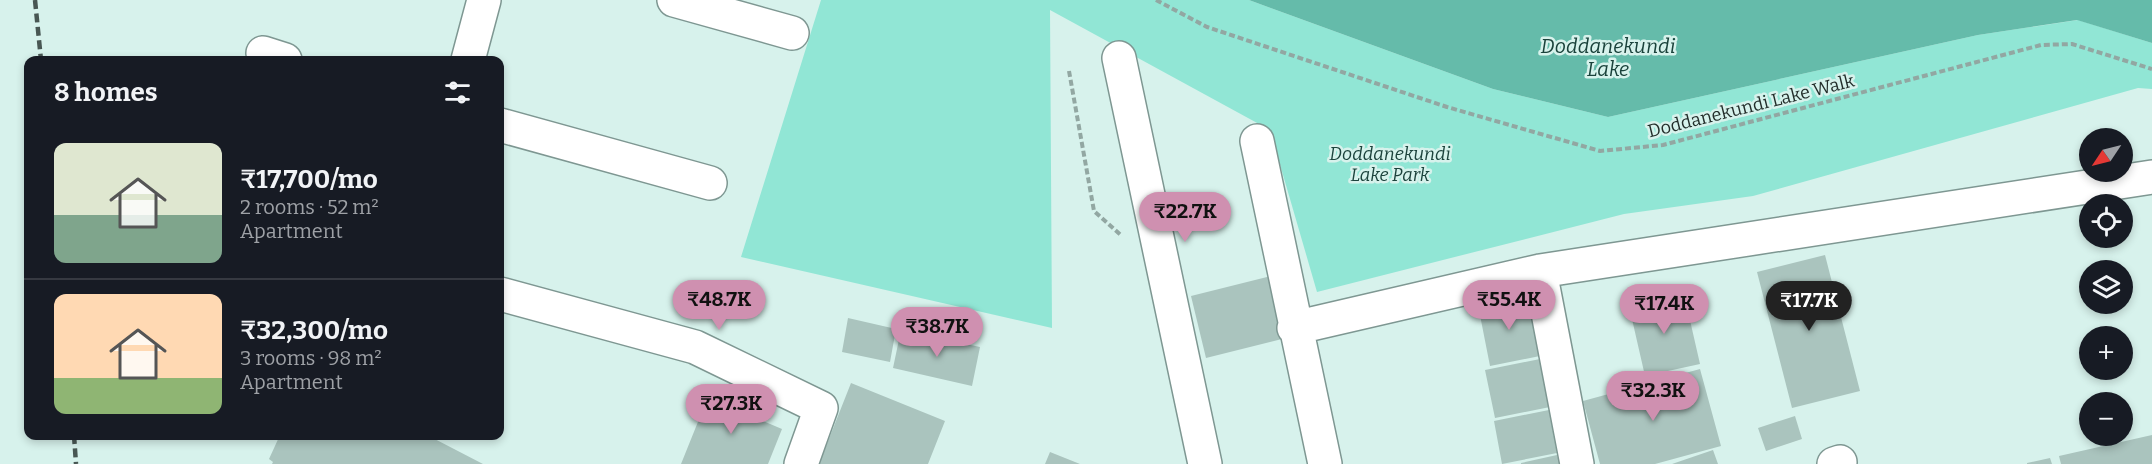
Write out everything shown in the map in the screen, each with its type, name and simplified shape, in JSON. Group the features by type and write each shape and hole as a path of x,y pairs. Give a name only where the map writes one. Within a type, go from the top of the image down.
{"street":[{"path":"469,56 484,0"},
{"path":"674,0 792,33"},
{"path":"1119,58 1205,464"},
{"path":"504,126 710,183"},
{"path":"1257,141 1294,328 1325,464"},
{"path":"1294,328 1540,271 2152,177"},
{"path":"1540,271 1577,464"},
{"path":"504,295 695,347 821,408 801,464"}],"path":[{"name":"Doddanekundi Lake Walk","path":"1156,0 1207,27 1447,107 1600,151 1664,145 2041,45 2072,44 2152,69"},
{"path":"1069,71 1094,211 1121,235 1163,266"}],"green space":[{"name":"Doddanekundi Lake Park","path":"821,0 1249,0 1493,89 1608,117 1978,35 2078,20 2152,43 2152,89 2138,88 1753,196 1624,214 1317,292 1270,130 1050,10 1052,328 741,257"}],"water":[{"name":"Doddanekundi Lake","path":"1249,0 2152,0 2152,43 2077,20 1978,35 1608,117 1493,89"}],"building":[{"path":"1825,255 1860,391 1792,408 1757,272"},
{"path":"1271,276 1286,338 1206,358 1191,296"},
{"path":"1684,294 1700,364 1645,376 1629,306"},
{"path":"1527,295 1540,356 1490,366 1478,305"},
{"path":"848,318 896,329 890,362 842,352"},
{"path":"901,330 980,347 972,386 893,368"},
{"path":"1540,359 1550,407 1495,418 1485,370"},
{"path":"1700,369 1721,446 1655,464 1600,464 1583,401"},
{"path":"851,383 945,421 928,464 819,464"},
{"path":"710,392 765,415 763,421 782,429 768,464 681,464"},
{"path":"1549,410 1557,453 1502,464 1494,421"},
{"path":"1795,416 1802,439 1766,451 1758,428"},
{"path":"2152,435 2152,464 2061,464 2059,456 2103,446 2133,446 2133,439"},
{"path":"278,440 437,440 483,464 272,464 273,462 269,459"},
{"path":"1713,450 1718,464 1672,464"},
{"path":"1050,452 1080,464 1045,464"},
{"path":"1557,455 1560,464 1521,464 1521,463"},
{"path":"2050,458 2052,464 2027,464 2027,463"}],"railway":[{"path":"35,0 41,56"},
{"path":"74,440 76,464"}]}
